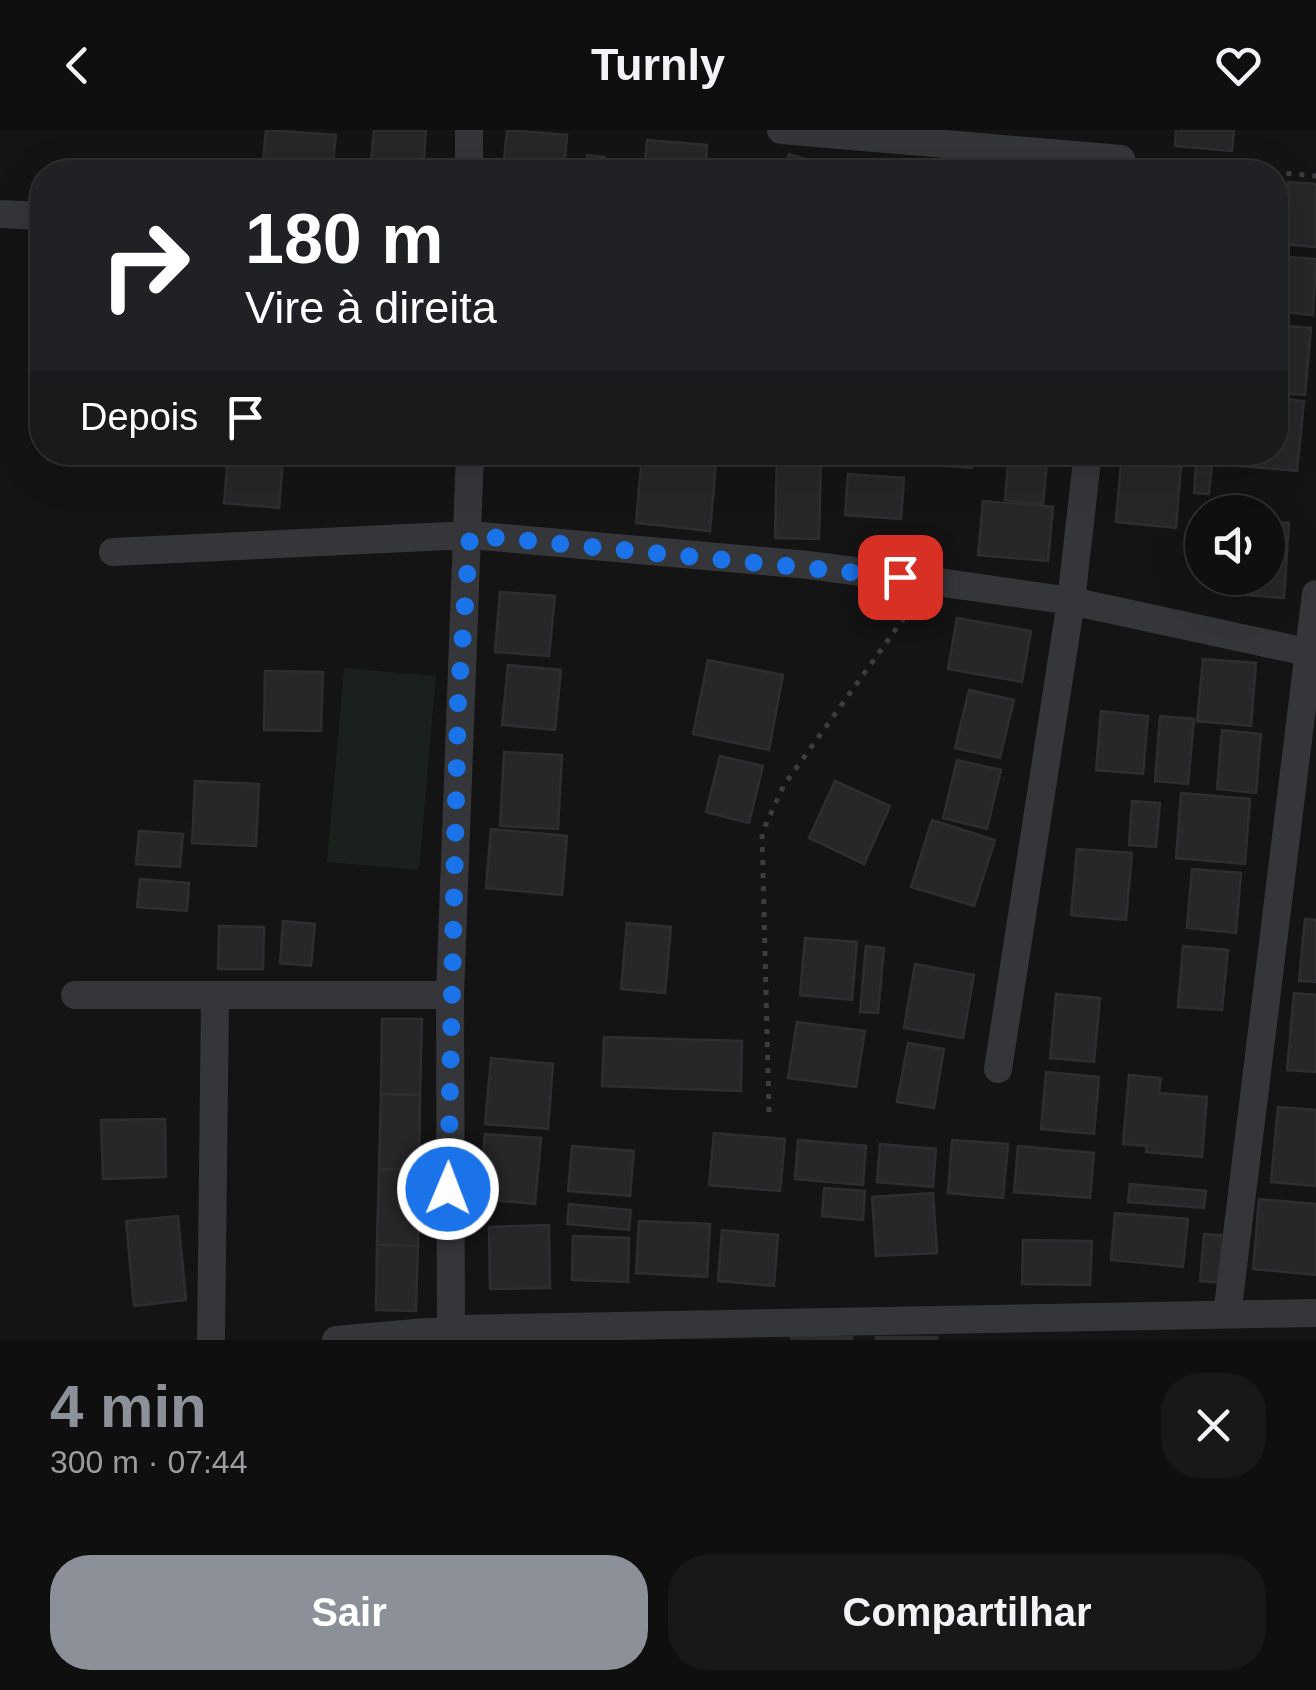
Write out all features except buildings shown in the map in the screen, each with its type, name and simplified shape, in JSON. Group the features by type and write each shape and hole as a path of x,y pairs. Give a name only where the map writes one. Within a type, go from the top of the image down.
{"street":[{"path":"469,130 469,160"},
{"path":"781,130 1064,160"},
{"path":"1121,160 1124,130"},
{"path":"0,214 30,215"},
{"path":"451,1335 450,995 458,703 470,535 470,465"},
{"path":"998,1068 1071,602 1087,465"},
{"path":"113,552 470,535 808,565 930,581 1071,602 1313,654"},
{"path":"1227,1315 1313,654 1316,594"},
{"path":"75,995 450,995"},
{"path":"211,1340 216,998"},
{"path":"336,1340 451,1335 1102,1330 1227,1315 1270,1327 1316,1314"}],"path":[{"path":"1288,175 1316,176"},
{"path":"769,1112 762,833 784,785 930,581"}],"shaded area":[{"path":"344,668 436,676 419,870 327,862"}],"route":[{"path":"448,1189 458,703 470,535 900,577"}]}
